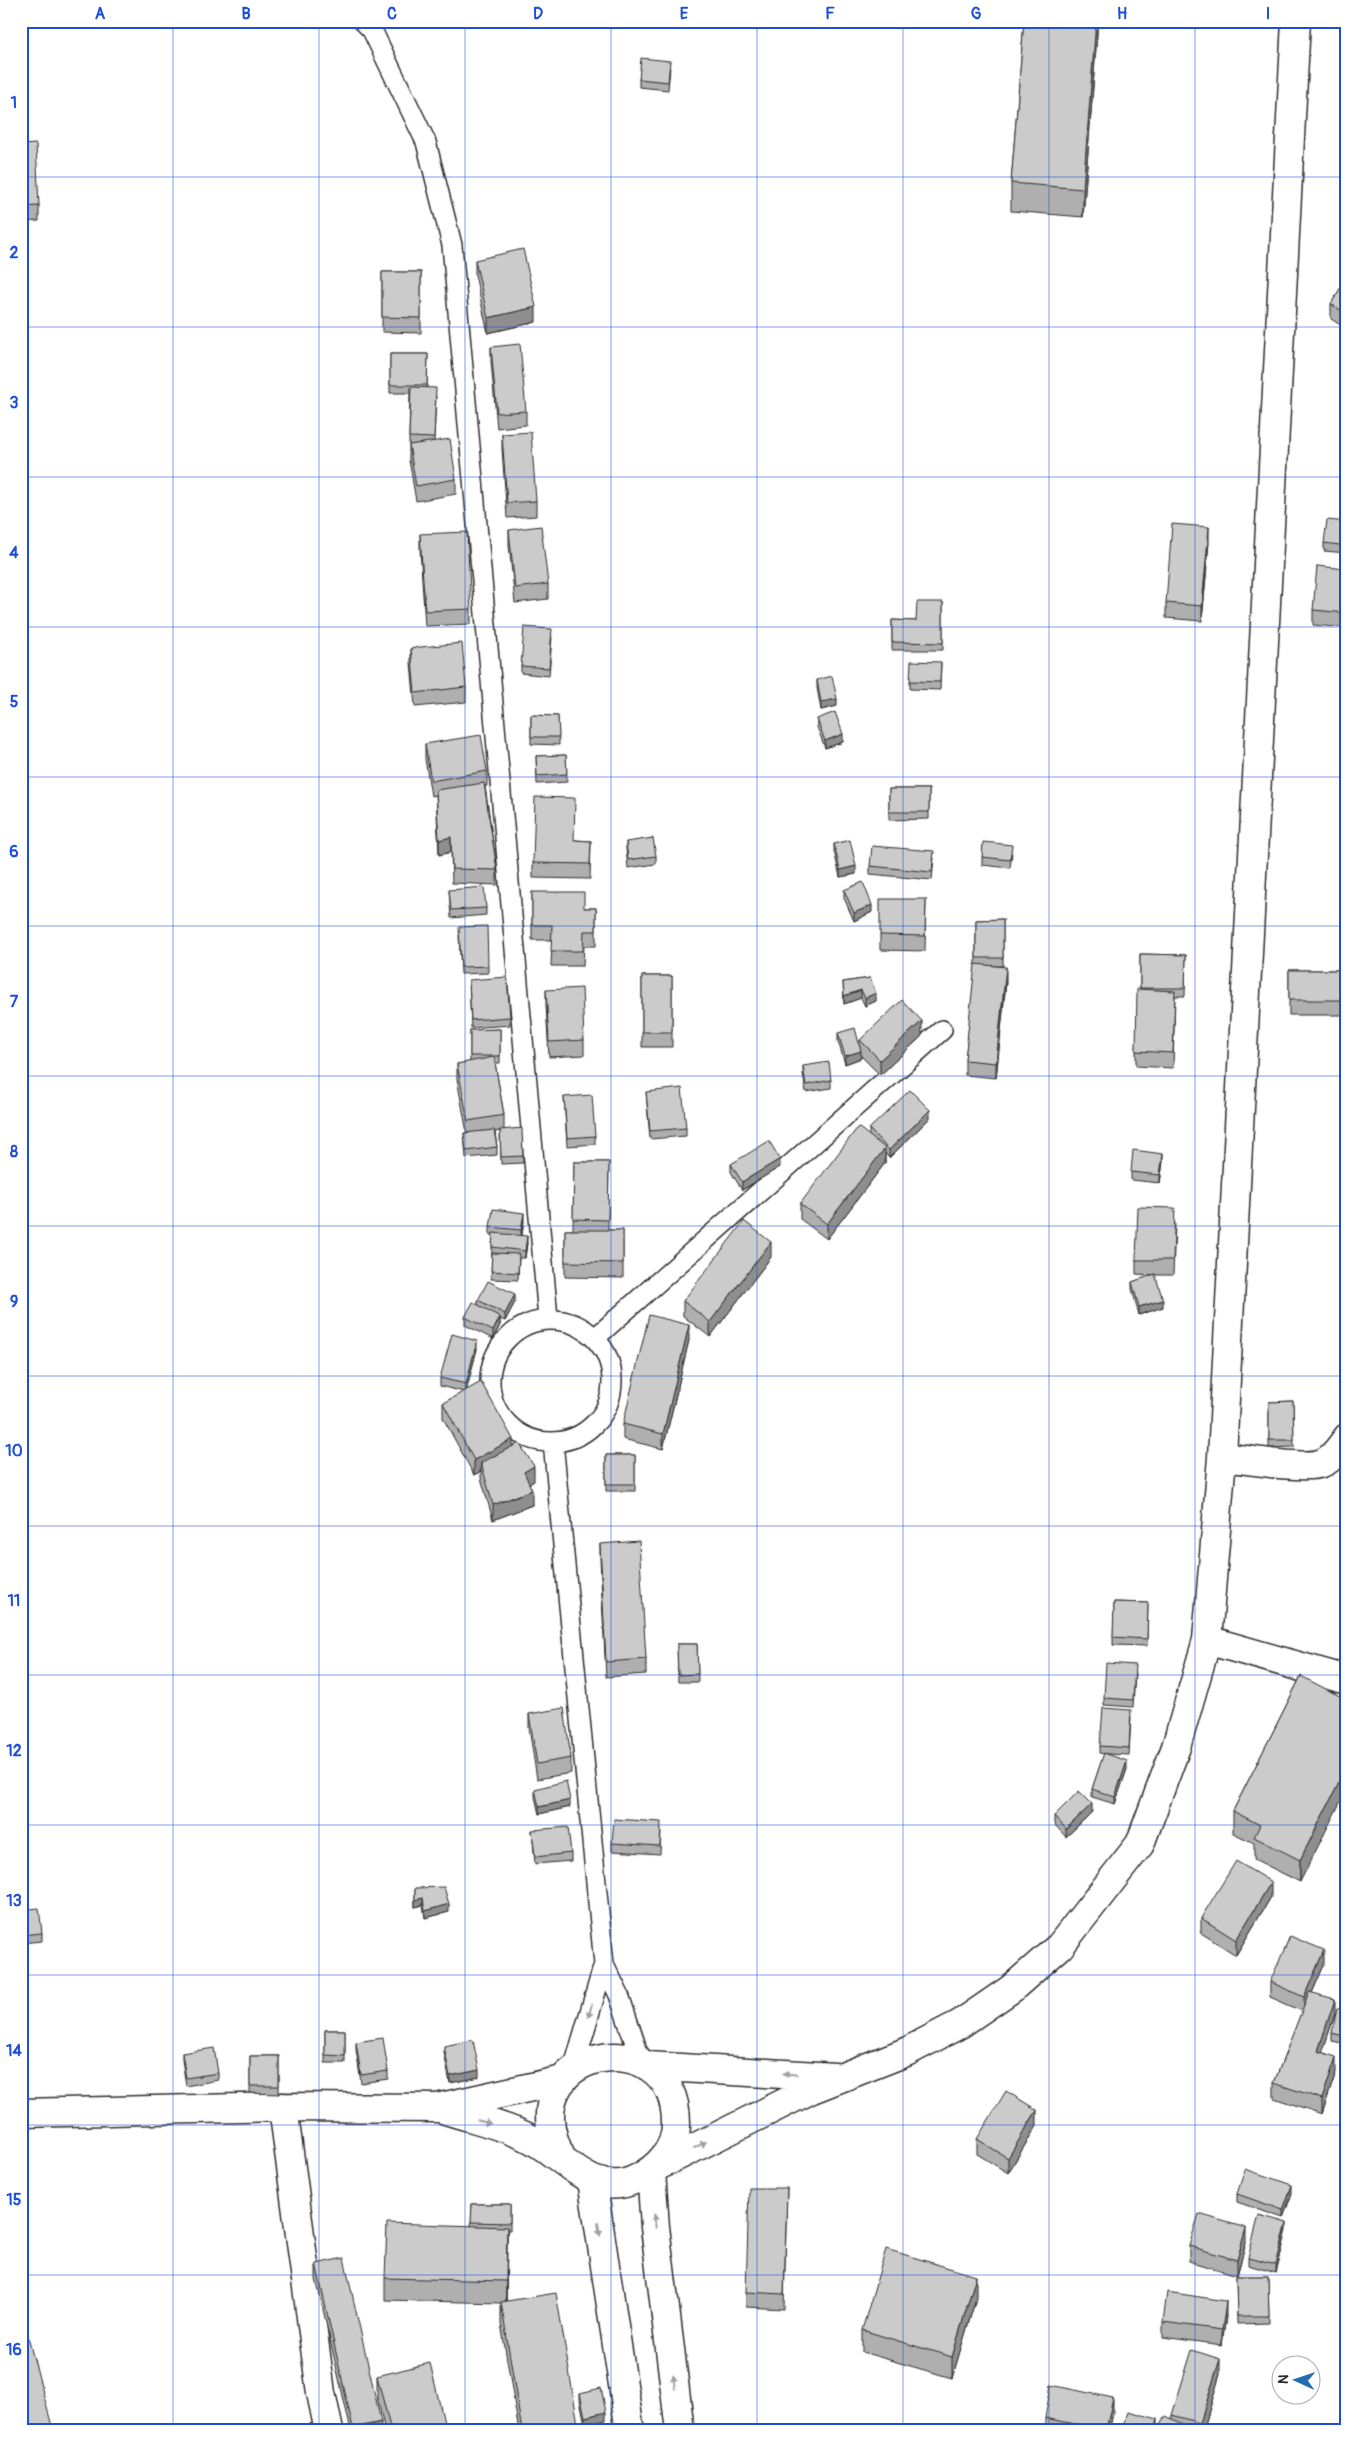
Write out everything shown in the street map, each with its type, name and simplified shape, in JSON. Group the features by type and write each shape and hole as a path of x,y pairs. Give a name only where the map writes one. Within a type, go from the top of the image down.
{"street":[{"path":"437,2108 502,2127 530,2138 562,2159 575,2172 592,2180 619,2183 633,2181 838,2077 906,2052 960,2024 1011,1989 1060,1946 1140,1844 1176,1747 1207,1640 1222,1457 1296,21"},
{"path":"1222,1457 1307,1465 1322,1463 1334,1454 1347,1438"},
{"path":"1207,1640 1347,1680"},
{"path":"562,2159 552,2140 549,2119 552,2098 568,2075 585,2062 600,2057 629,2058 645,2065 658,2075 667,2087 673,2100 676,2114 676,2128 672,2142 654,2169 656,2227 680,2431"},
{"path":"645,2065 838,2077"},
{"path":"21,2113 283,2107 437,2108 568,2075"},
{"path":"283,2107 321,2392 329,2431"},
{"path":"592,2180 630,2431"}],"lane":[{"path":"363,21 372,30 426,142 452,245 548,1318"},
{"path":"596,1338 942,1030"},
{"path":"548,1318 565,1320 582,1326 596,1338 607,1354 613,1375 611,1395 604,1414 590,1429 572,1439 552,1442 531,1440 513,1429 498,1413 490,1393 490,1372 496,1352 509,1335 527,1324 548,1318"},
{"path":"552,1442 604,1964 619,1995 645,2065"},
{"path":"568,2075 604,1964"}],"building":[{"path":"1024,21 1096,21 1083,189 1011,183"},
{"path":"641,58 670,61 668,82 639,79"},
{"path":"36,144 39,206 21,207 21,145"},
{"path":"523,249 536,307 488,318 475,260"},
{"path":"382,272 421,272 421,318 382,317"},
{"path":"1347,277 1347,314 1331,304"},
{"path":"520,344 526,411 497,413 491,347"},
{"path":"390,354 428,354 427,385 390,385"},
{"path":"411,387 436,388 434,438 409,437"},
{"path":"531,432 536,501 507,503 502,434"},
{"path":"450,439 456,479 416,486 409,445"},
{"path":"1327,520 1347,522 1347,546 1324,543"},
{"path":"1172,524 1209,527 1202,606 1166,603"},
{"path":"541,526 548,584 515,588 509,530"},
{"path":"467,532 471,609 425,611 420,534"},
{"path":"1317,566 1347,569 1347,613 1313,610"},
{"path":"917,602 943,602 943,643 892,642 892,620 916,621"},
{"path":"524,627 552,629 549,668 521,666"},
{"path":"462,643 466,687 415,693 411,648"},
{"path":"911,661 941,662 940,682 910,681"},
{"path":"832,676 837,699 821,702 817,680"},
{"path":"835,712 843,734 825,741 817,719"},
{"path":"531,715 558,716 559,737 531,737"},
{"path":"481,735 487,771 431,781 425,744"},
{"path":"566,755 567,774 537,776 536,756"},
{"path":"484,783 497,870 452,869 451,837 439,840 436,790"},
{"path":"889,789 929,789 929,812 889,812"},
{"path":"535,797 575,798 574,840 591,841 590,864 533,863"},
{"path":"653,838 656,856 628,860 626,842"},
{"path":"850,840 856,866 840,870 834,844"},
{"path":"983,842 1012,845 1010,860 982,857"},
{"path":"872,846 934,851 932,872 870,866"},
{"path":"863,882 872,905 854,913 844,890"},
{"path":"484,887 486,908 451,910 449,890"},
{"path":"532,892 584,892 584,908 596,908 596,931 584,931 583,951 551,951 552,925 532,925"},
{"path":"880,899 926,899 925,936 880,935"},
{"path":"1003,919 1003,958 976,958 976,920"},
{"path":"487,926 488,966 461,967 459,927"},
{"path":"1140,954 1186,955 1185,988 1140,988"},
{"path":"975,964 1006,967 996,1063 965,1060"},
{"path":"1289,970 1347,970 1347,1000 1289,1000"},
{"path":"642,976 672,976 672,1032 642,1032"},
{"path":"507,977 510,1017 471,1020 469,980"},
{"path":"870,978 876,993 865,998 861,990 844,996 843,982"},
{"path":"582,988 584,1040 549,1042 546,990"},
{"path":"1137,989 1175,991 1173,1053 1136,1051"},
{"path":"902,1000 922,1021 880,1060 860,1040"},
{"path":"855,1028 861,1051 845,1056 838,1033"},
{"path":"500,1029 500,1056 470,1056 470,1030"},
{"path":"494,1057 504,1115 468,1121 457,1064"},
{"path":"829,1062 831,1080 806,1085 803,1066"},
{"path":"682,1088 686,1128 650,1131 646,1092"},
{"path":"910,1090 930,1110 889,1150 869,1129"},
{"path":"592,1095 595,1136 567,1138 564,1097"},
{"path":"858,1127 885,1148 827,1224 800,1204"},
{"path":"522,1128 523,1156 501,1157 500,1130"},
{"path":"494,1130 497,1147 466,1151 464,1133"},
{"path":"769,1141 780,1159 742,1182 731,1164"},
{"path":"1133,1150 1163,1154 1160,1175 1131,1172"},
{"path":"574,1162 609,1162 608,1220 573,1219"},
{"path":"1138,1207 1175,1208 1173,1260 1136,1260"},
{"path":"493,1209 524,1213 521,1230 490,1227"},
{"path":"744,1221 771,1242 710,1322 683,1301"},
{"path":"565,1230 623,1230 623,1263 565,1262"},
{"path":"493,1233 527,1236 525,1251 492,1247"},
{"path":"492,1253 519,1254 518,1273 491,1271"},
{"path":"1155,1274 1163,1300 1139,1307 1132,1282"},
{"path":"488,1281 515,1294 505,1314 478,1300"},
{"path":"473,1302 500,1317 493,1331 465,1317"},
{"path":"649,1315 689,1325 663,1434 623,1424"},
{"path":"452,1334 477,1341 466,1384 440,1378"},
{"path":"1347,1362 1347,1382 1341,1381"},
{"path":"481,1382 513,1439 474,1460 443,1403"},
{"path":"1293,1401 1294,1440 1269,1440 1269,1402"},
{"path":"519,1443 534,1466 524,1472 532,1490 493,1505 481,1463"},
{"path":"606,1455 635,1455 635,1484 606,1484"},
{"path":"639,1541 646,1659 606,1662 600,1544"},
{"path":"1114,1602 1148,1603 1147,1639 1113,1637"},
{"path":"677,1644 697,1644 698,1674 678,1675"},
{"path":"1106,1663 1135,1665 1133,1700 1104,1698"},
{"path":"1301,1676 1347,1700 1347,1767 1300,1860 1254,1837 1260,1825 1233,1811"},
{"path":"564,1708 571,1758 537,1764 529,1714"},
{"path":"1103,1708 1131,1710 1129,1748 1100,1746"},
{"path":"1104,1753 1127,1761 1115,1797 1092,1789"},
{"path":"566,1781 570,1800 539,1807 535,1789"},
{"path":"1079,1791 1092,1804 1066,1829 1054,1816"},
{"path":"614,1819 661,1822 660,1846 612,1843"},
{"path":"568,1827 571,1853 535,1857 532,1830"},
{"path":"1236,1861 1271,1882 1236,1940 1201,1918"},
{"path":"444,1887 449,1904 425,1911 423,1898 415,1900 415,1888"},
{"path":"39,1908 42,1933 21,1935 21,1910"},
{"path":"1290,1936 1324,1950 1304,1997 1270,1982"},
{"path":"1309,1992 1335,1999 1318,2051 1336,2057 1322,2099 1274,2083"},
{"path":"1337,2008 1347,2010 1347,2037 1332,2033"},
{"path":"325,2030 345,2030 345,2056 325,2055"},
{"path":"383,2038 388,2071 361,2075 356,2042"},
{"path":"473,2040 479,2070 450,2076 444,2046"},
{"path":"214,2048 218,2073 186,2078 182,2053"},
{"path":"250,2056 279,2056 279,2086 250,2086"},
{"path":"1006,2091 1037,2110 1008,2158 977,2139"},
{"path":"1245,2169 1292,2185 1283,2210 1237,2194"},
{"path":"749,2188 787,2188 784,2294 746,2292"},
{"path":"472,2204 510,2204 510,2223 471,2222"},
{"path":"1199,2214 1246,2228 1237,2260 1189,2246"},
{"path":"1259,2215 1287,2223 1276,2265 1248,2258"},
{"path":"387,2223 507,2227 506,2281 385,2278"},
{"path":"886,2249 976,2276 952,2357 862,2330"},
{"path":"344,2258 381,2422 353,2428 316,2264"},
{"path":"1236,2276 1268,2276 1269,2316 1237,2316"},
{"path":"1167,2292 1226,2301 1222,2330 1163,2322"},
{"path":"556,2293 578,2424 539,2431 522,2431 501,2302"},
{"path":"23,2319 53,2430 21,2431 21,2320"},
{"path":"1192,2350 1220,2359 1200,2423 1172,2415"},
{"path":"430,2363 446,2431 391,2431 377,2376"},
{"path":"1051,2385 1113,2398 1106,2430 1045,2418"},
{"path":"601,2388 606,2412 585,2417 580,2393"},
{"path":"1128,2411 1158,2419 1155,2431 1123,2431"},
{"path":"1166,2416 1196,2431 1158,2431"},
{"path":"275,2423 277,2431 229,2431"},
{"path":"312,2423 315,2431 292,2431"}]}
